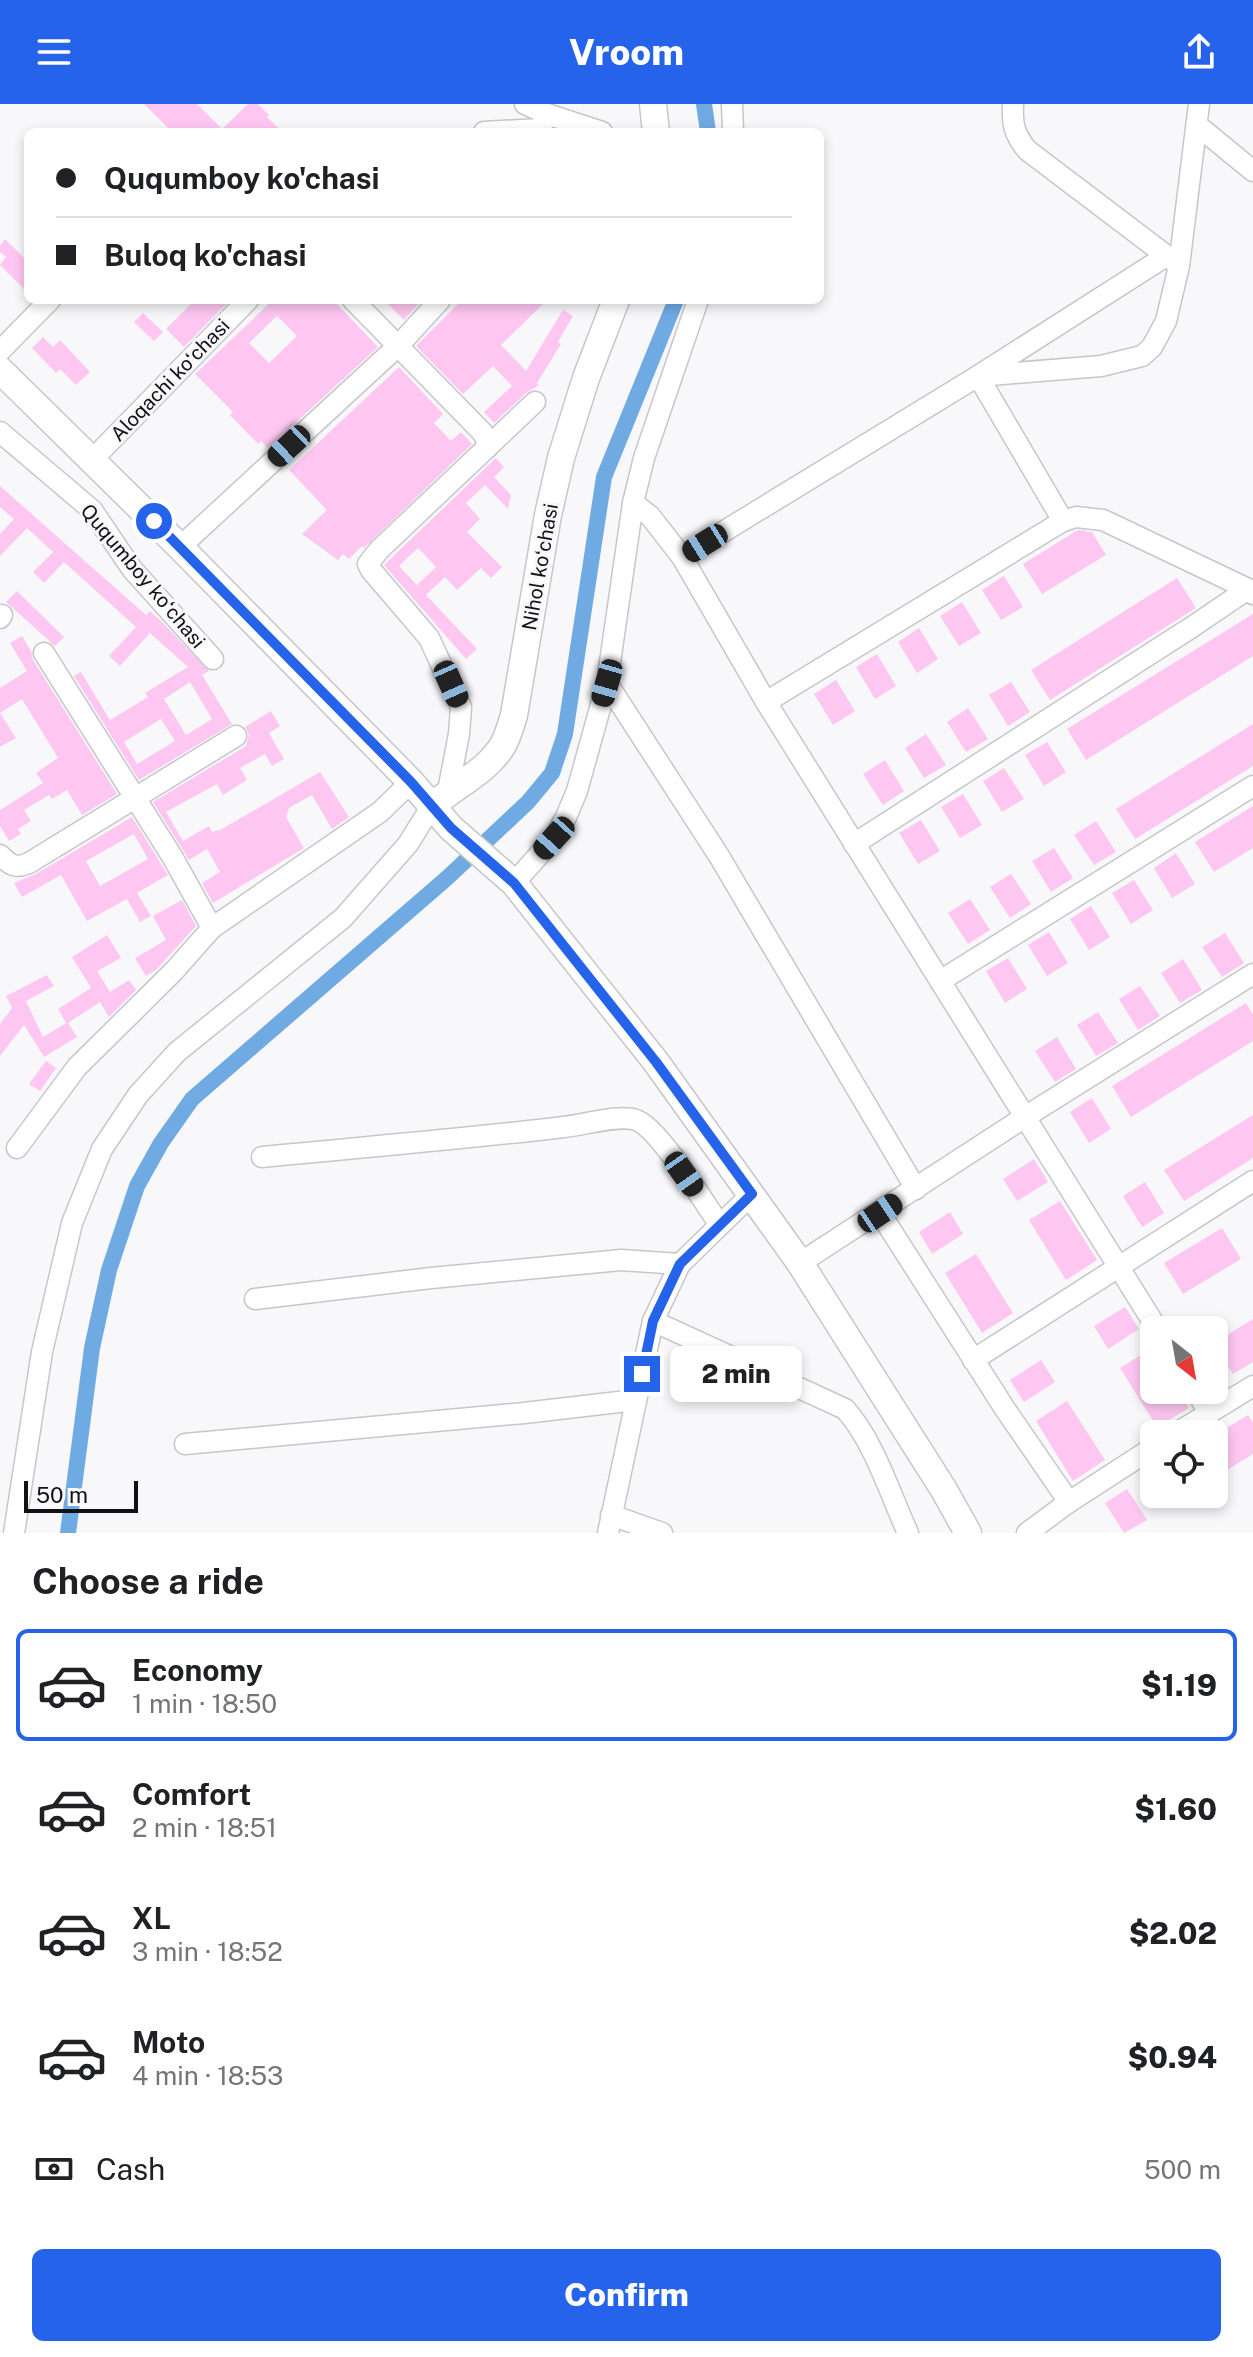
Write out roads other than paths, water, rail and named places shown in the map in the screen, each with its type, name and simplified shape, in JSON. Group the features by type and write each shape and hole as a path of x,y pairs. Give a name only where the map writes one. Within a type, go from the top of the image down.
{"main road":[{"path":"653,104 656,128"},
{"name":"Nihol koʻchasi","path":"440,799 490,763 510,729 561,458 586,378 614,304"},
{"path":"1,352 92,460 411,782 440,799 451,828 506,876 656,1062 752,1194 800,1263 968,1533"}],"street":[{"path":"525,104 585,128"},
{"path":"732,104 733,128"},
{"path":"1013,104 1012,123 1016,137 1027,150 1172,261"},
{"path":"978,376 1101,366 1142,356 1152,347 1166,321 1172,261 1199,104"},
{"path":"540,128 547,114"},
{"path":"1197,125 1253,171"},
{"path":"682,557 1172,261"},
{"path":"1,352 46,304"},
{"name":"Aloqachi koʻchasi","path":"92,460 244,304"},
{"path":"357,304 482,432 487,448"},
{"path":"180,547 399,345 436,304"},
{"path":"506,876 554,838 577,791 607,683 633,503 644,458 697,304"},
{"path":"978,376 1063,521"},
{"path":"14,1533 42,1352 72,1223 102,1149 138,1095 177,1052 343,918 408,844 440,799 459,734 461,707 429,638 371,570 368,564 370,559 535,402"},
{"name":"Ququmboy koʻchasi","path":"0,432 92,510 132,569 213,659"},
{"path":"633,503 650,516 682,557 766,702 1149,1316"},
{"path":"766,702 1063,521 1076,517 1103,520 1250,591"},
{"path":"854,844 1250,591"},
{"path":"44,653 173,858 212,928"},
{"path":"607,683 719,856 916,1189"},
{"path":"0,855 11,865 20,867 29,863 236,736"},
{"path":"17,1148 77,1067 174,971 212,928 380,812 411,782"},
{"path":"940,981 1253,786"},
{"path":"800,1263 1253,974"},
{"path":"262,1157 636,1120 646,1126 667,1149 719,1224"},
{"path":"973,1360 1253,1181"},
{"path":"662,1533 610,1524 653,1321 680,1264 752,1194"},
{"path":"880,1213 973,1360 1069,1502"},
{"path":"255,1299 621,1260 680,1264"},
{"path":"653,1321 845,1409 866,1439 908,1533"},
{"path":"1197,1420 1253,1386"},
{"path":"185,1444 636,1400"},
{"path":"1204,1404 1209,1412"},
{"path":"1027,1533 1140,1456"}],"waterway":[{"path":"704,104 707,128"},
{"path":"68,1533 92,1348 109,1270 137,1186 161,1143 192,1099 447,878 528,802 552,773 565,734 604,477 674,304"}]}
